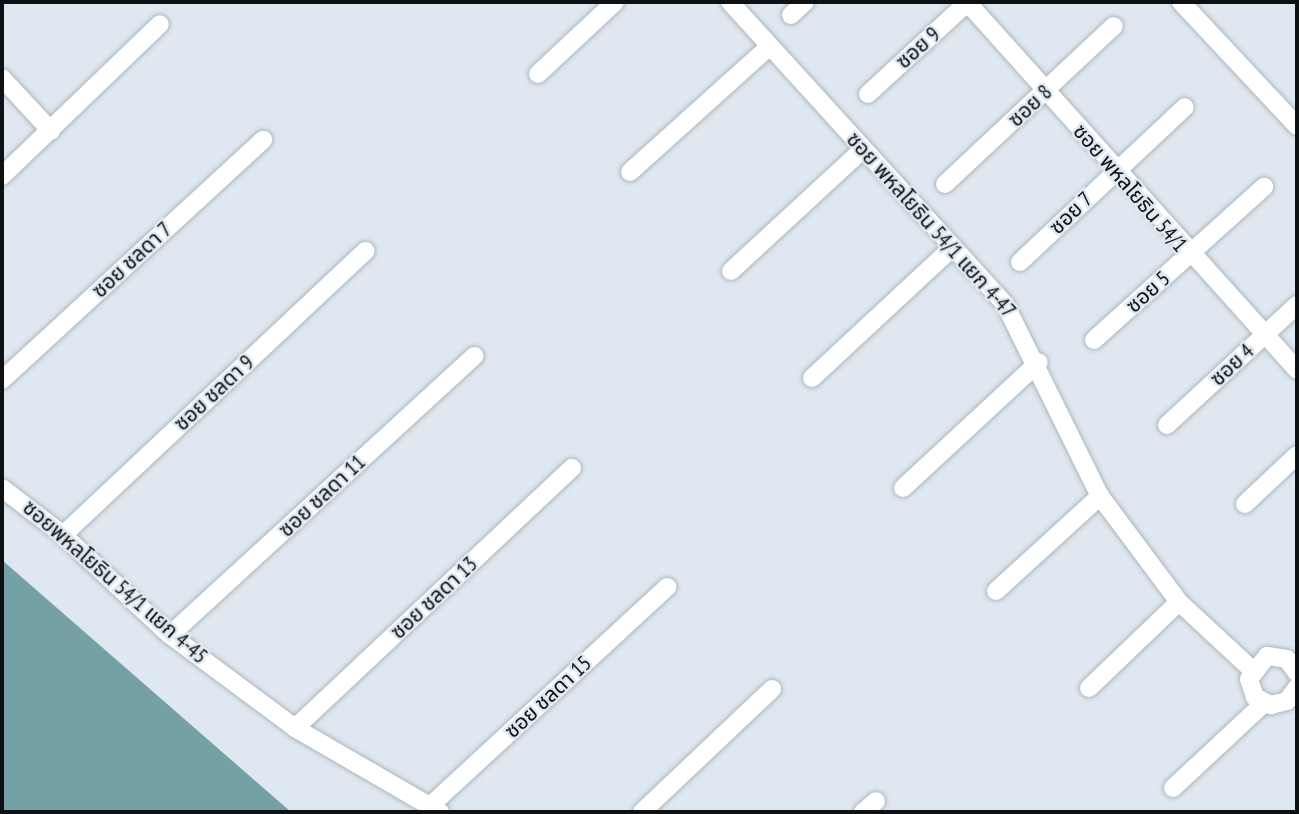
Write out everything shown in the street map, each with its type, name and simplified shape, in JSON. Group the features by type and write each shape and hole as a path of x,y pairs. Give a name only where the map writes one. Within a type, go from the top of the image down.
{"street":[{"path":"538,74 615,2"},
{"name":"ซอย พหลโยธิน 54/1 แยก 4-47","path":"730,2 1018,321 1100,496 1179,602 1251,669"},
{"path":"791,15 805,2"},
{"name":"ซอย พหลโยธิน 54/1","path":"968,2 1189,255 1297,370"},
{"name":"ซอย 9","path":"867,94 968,2"},
{"path":"1181,2 1297,126"},
{"path":"2,176 160,24"},
{"name":"ซอย 8","path":"945,184 1114,26"},
{"path":"630,172 770,46"},
{"path":"2,78 51,131"},
{"name":"ซอย 7","path":"1020,262 1185,107"},
{"name":"ซอย ชลดา 7","path":"2,380 263,140"},
{"path":"730,271 863,149"},
{"name":"ซอย 5","path":"1094,340 1264,187"},
{"path":"812,378 953,247"},
{"name":"ซอย ชลดา 9","path":"63,535 365,251"},
{"name":"ซอย 4","path":"1167,425 1297,305"},
{"name":"ซอย ชลดา 11","path":"170,635 474,356"},
{"path":"903,488 1039,362"},
{"path":"1245,504 1297,455"},
{"name":"ซอย ชลดา 13","path":"295,728 572,468"},
{"name":"ซอยพหลโยธิน 54/1 แยก 4-45","path":"2,488 63,535 170,635 295,728 435,809"},
{"path":"996,591 1100,496"},
{"name":"ซอย ชลดา 15","path":"435,809 667,587"},
{"path":"1089,688 1179,602"},
{"path":"1264,703 1250,689 1251,669 1277,655 1297,673"},
{"path":"642,812 772,689"},
{"path":"1173,788 1264,703 1296,694"}],"water":[{"path":"2,560 291,812 2,812"}]}
